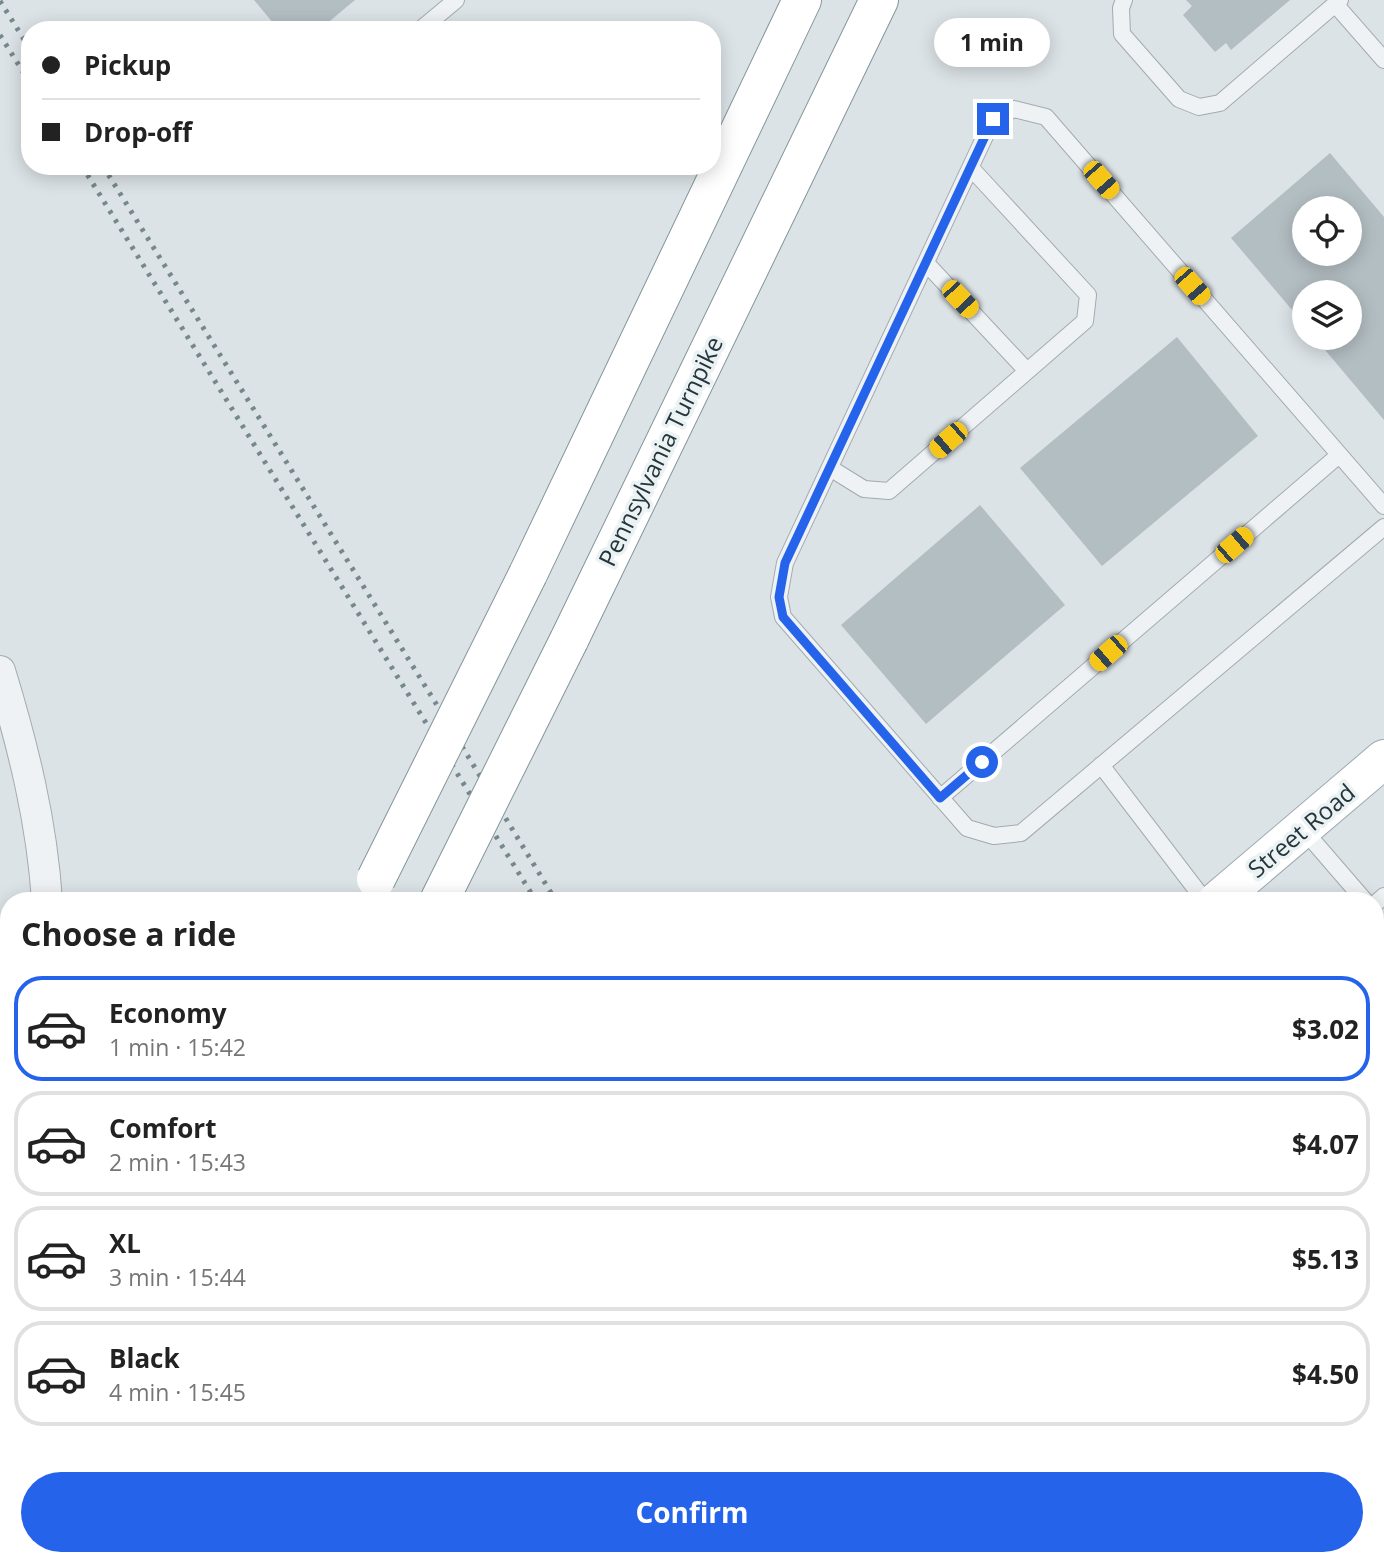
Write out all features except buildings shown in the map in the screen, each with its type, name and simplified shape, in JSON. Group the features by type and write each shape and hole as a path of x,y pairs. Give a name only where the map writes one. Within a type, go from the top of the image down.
{"main road":[{"path":"721,170 802,0"},
{"name":"Pennsylvania Turnpike","path":"443,892 569,640 879,0"},
{"path":"371,890 528,574 718,175"},
{"name":"Street Road","path":"1227,892 1384,759"}],"street":[{"path":"0,671 15,719 34,799 46,892"}],"lane":[{"path":"431,21 456,0"},
{"path":"1124,0 1121,8 1122,34 1179,99 1199,107 1220,103 1338,2 1384,60"},
{"path":"1384,506 1046,117 1014,110 993,119 785,563 779,597 783,617 967,828 994,836 1021,833 1384,527"},
{"path":"830,467 864,489 889,491 1085,321 1088,295 971,167"},
{"path":"926,262 1027,371"},
{"path":"940,798 1339,455"},
{"path":"1101,765 1198,892"},
{"path":"1302,828 1357,892"}],"railway":[{"path":"0,1 21,35"},
{"path":"0,35 21,69"},
{"path":"88,175 530,892"},
{"path":"109,175 551,892"}],"route":[{"path":"982,762 940,798 783,617 779,597 785,563 993,119"}]}
